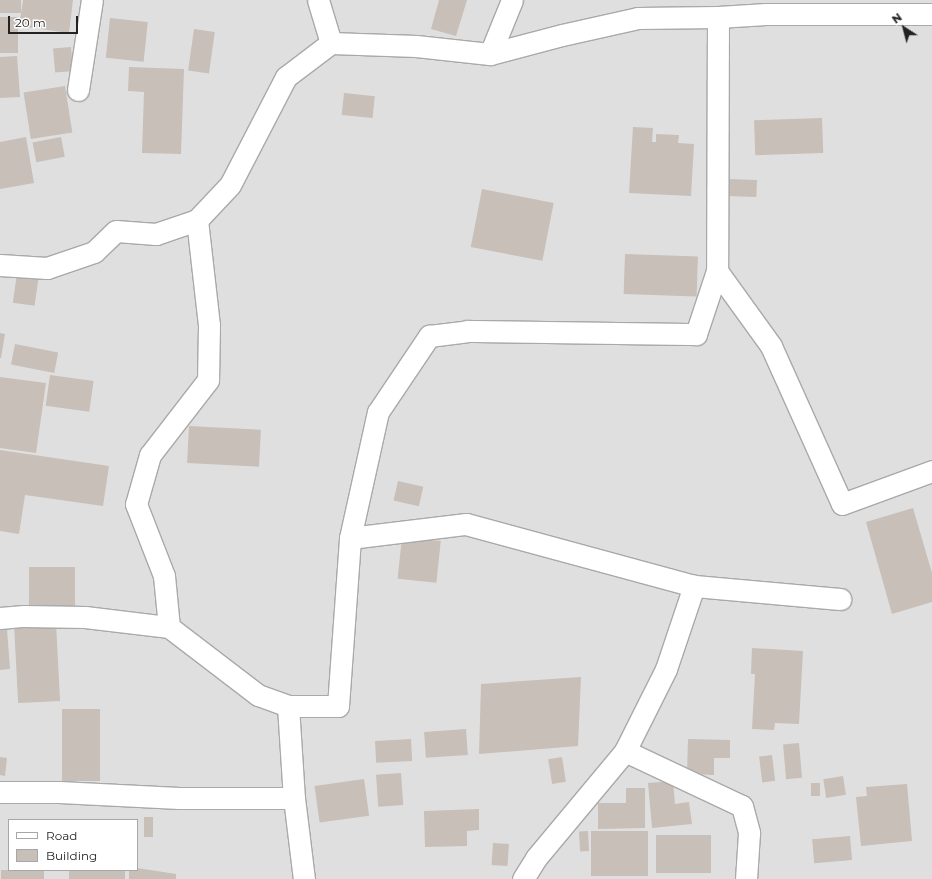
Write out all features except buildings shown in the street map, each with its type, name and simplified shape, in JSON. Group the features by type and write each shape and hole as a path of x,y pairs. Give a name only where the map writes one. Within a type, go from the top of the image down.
{"street":[{"path":"78,90 92,0"},
{"path":"318,0 330,43"},
{"path":"490,54 512,0"},
{"path":"0,266 46,268 94,252 116,230 156,234 197,220 230,185 286,77 330,43 416,46 490,54 562,35 638,18 718,17 766,14 932,14"},
{"path":"0,618 24,616 85,617 169,627 258,695 288,706 338,706 350,538 378,412 429,336 467,331 696,334 717,272 718,17"},
{"path":"169,627 164,576 136,504 150,455 208,380 209,324 197,220"},
{"path":"717,272 771,346 842,504 932,471"},
{"path":"350,538 466,524 694,586 840,599"},
{"path":"523,879 536,858 625,751 666,669 694,586"},
{"path":"288,706 294,798 304,879"},
{"path":"625,751 742,806 749,834 746,879"},
{"path":"0,792 59,792 179,798 294,798"}],"shaded area":[{"path":"0,0 932,0 932,879 0,879"}]}
